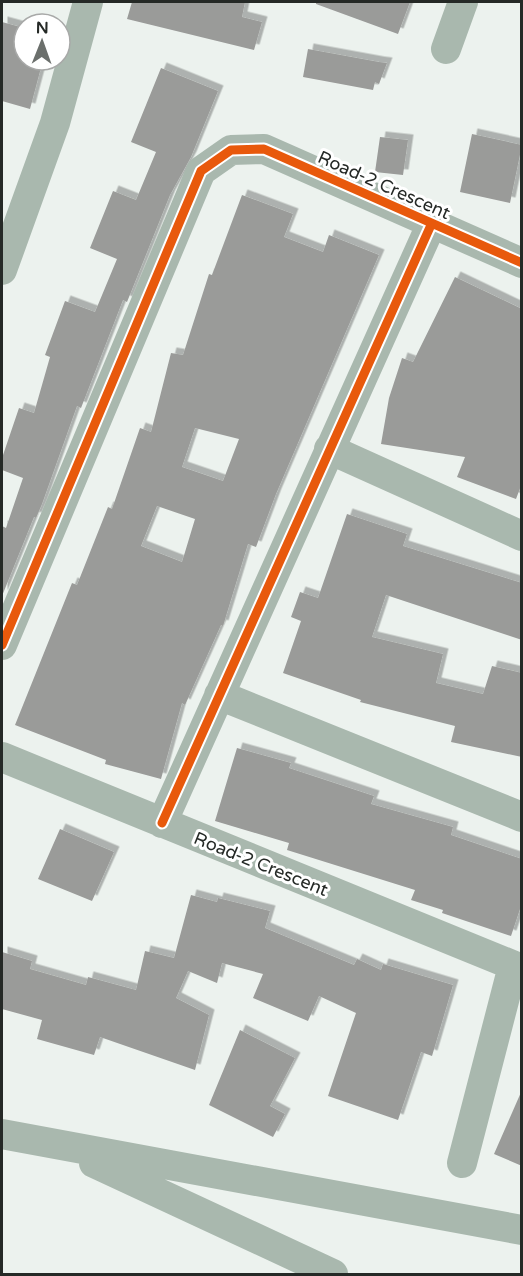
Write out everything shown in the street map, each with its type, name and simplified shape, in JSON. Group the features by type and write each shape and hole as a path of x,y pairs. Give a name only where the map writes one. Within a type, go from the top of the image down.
{"street":[{"path":"2,270 55,123 88,2"},
{"path":"446,48 463,2"},
{"name":"Road-2 Crescent","path":"2,645 201,171 231,150 264,149 431,225 522,263"},
{"path":"162,823 431,225"},
{"path":"329,449 522,536"},
{"path":"219,695 522,817"},
{"name":"Road-2 Crescent","path":"2,757 517,968"},
{"path":"462,1163 517,968"},
{"path":"2,1134 522,1230"},
{"path":"50,1143 213,1216 333,1275"}],"building":[{"path":"132,2 245,2 242,17 262,22 254,50 127,19"},
{"path":"316,2 410,2 398,34 316,4"},
{"path":"2,22 12,25 12,72 40,72 30,109 2,101"},
{"path":"308,49 387,63 379,84 375,82 373,90 303,77"},
{"path":"161,68 218,91 191,157 170,195 127,302 123,300 81,408 77,406 42,504 36,518 34,517 2,596 2,526 6,528 23,478 2,470 2,458 19,408 34,413 50,357 45,355 65,301 95,312 117,259 90,248 113,191 136,200 156,152 131,142"},
{"path":"472,134 522,145 510,203 460,192"},
{"path":"380,137 408,140 403,175 375,172"},
{"path":"242,195 293,214 284,237 323,252 329,235 379,255 276,494 256,547 248,544 223,626 221,625 185,705 182,703 161,779 105,764 106,760 15,725 72,583 77,585 108,507 112,509 140,428 151,432 171,353 183,355 209,274 212,275","holes":["195,428 239,439 223,481 182,467","157,506 195,519 182,562 141,546"]},
{"path":"455,277 522,309 522,483 516,499 457,477 465,457 381,444 389,398 402,358 413,362"},
{"path":"347,514 407,534 403,546 522,583 522,640 386,595 372,637 443,654 436,683 483,694 492,666 522,673 522,757 451,742 455,726 360,702 361,700 283,673 301,621 291,617 300,592 318,598"},
{"path":"237,748 291,763 289,768 374,796 371,804 453,827 451,835 522,859 522,903 511,936 411,900 415,890 287,850 289,843 215,821"},
{"path":"60,829 114,852 92,901 38,879"},
{"path":"191,895 217,902 218,898 270,911 265,928 354,965 357,959 381,970 383,964 453,985 432,1056 421,1052 398,1120 328,1096 356,1013 319,996 308,1021 253,998 263,974 222,963 217,983 188,971 176,998 209,1015 195,1070 100,1037 94,1055 37,1039 42,1020 2,1009 2,952 32,961 30,969 86,985 88,977 136,990 145,951 174,958"},
{"path":"240,1030 295,1058 270,1106 285,1114 273,1137 209,1105"},
{"path":"522,1090 522,1166 494,1154"}],"cycle path":[{"path":"2,645 201,171 231,150 264,149 522,263"},
{"path":"162,823 431,225"}]}
